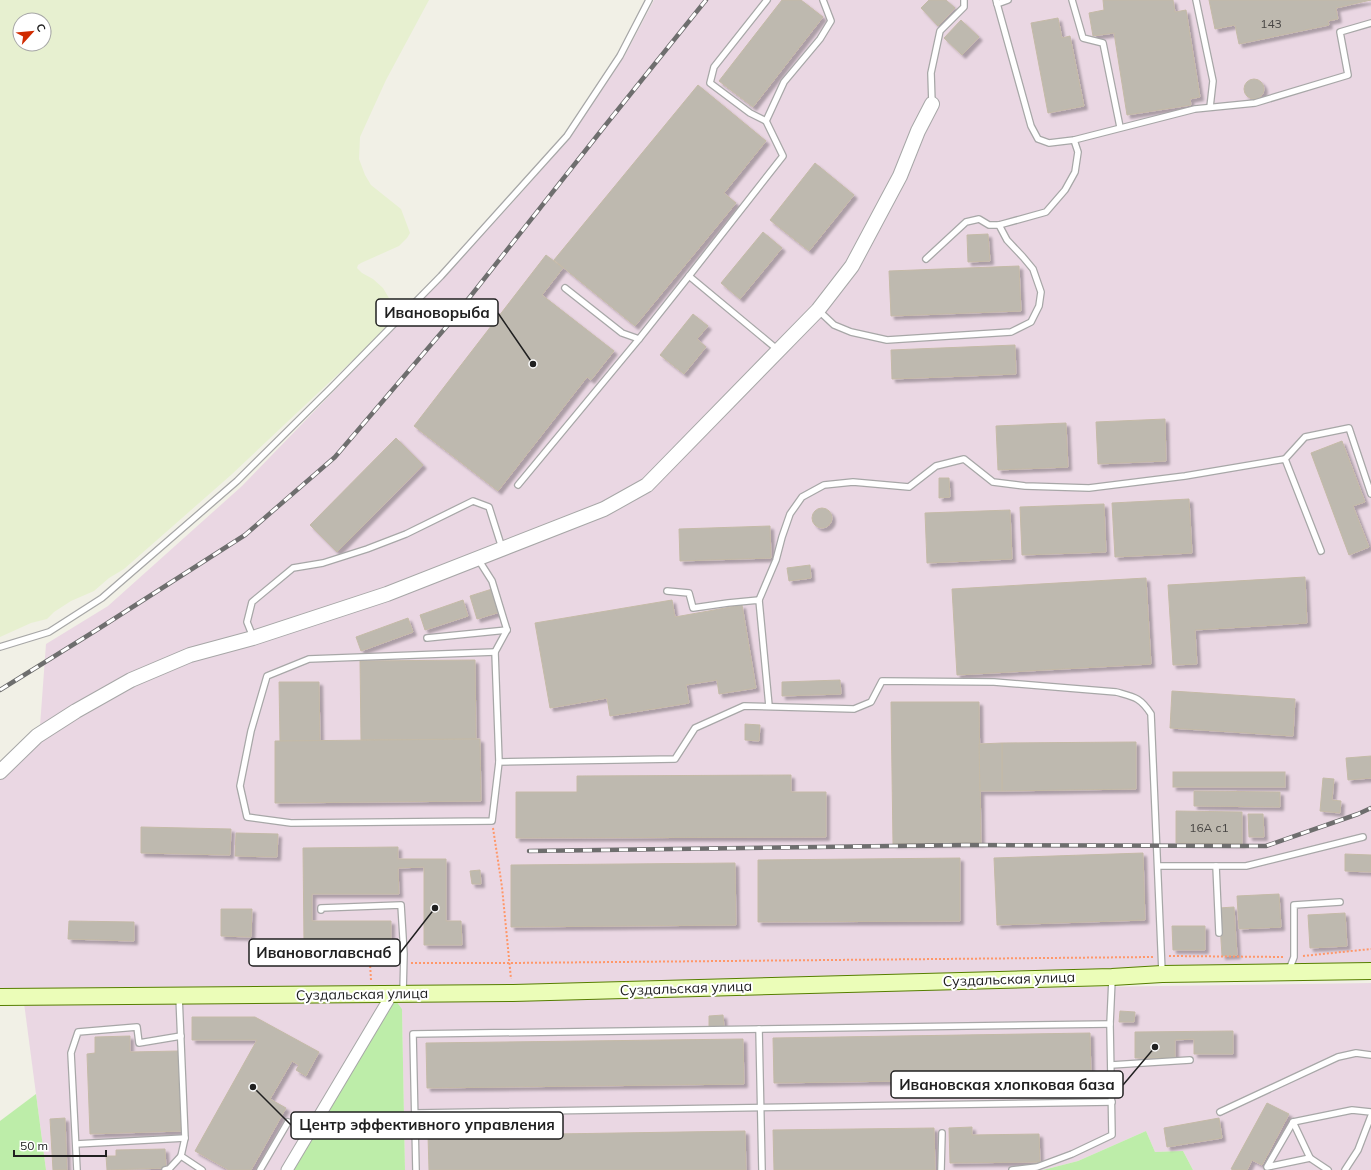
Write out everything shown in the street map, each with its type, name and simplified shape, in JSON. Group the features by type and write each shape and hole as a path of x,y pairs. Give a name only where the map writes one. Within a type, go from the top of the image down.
{"main road":[{"name":"Суздальская улица","path":"0,997 513,992 1369,969"}],"street":[{"path":"0,772 37,736 76,711 131,680 190,655 253,638 387,594 604,509 647,485 818,310 852,266 900,176 918,131 932,104"},
{"path":"286,1170 398,994"}],"lane":[{"path":"0,647 49,632 102,598 237,481 331,388 441,276 567,136 620,56 649,0"},
{"path":"518,485 639,339 783,156 766,121 750,113 710,82 714,67 767,0"},
{"path":"766,121 784,82 820,39 831,21 823,0"},
{"path":"932,104 930,73 940,31 964,7 964,0"},
{"path":"1008,0 997,2 1031,126 1038,139 1049,143 1074,140 1195,109 1255,102 1348,75 1340,32 1371,23"},
{"path":"1072,0 1083,38 1103,43 1120,127"},
{"path":"1196,0 1213,80 1210,107"},
{"path":"926,260 966,222 979,219 989,225 999,225 1046,212 1065,190 1075,172 1078,152 1074,140"},
{"path":"818,310 834,326 851,332 887,340 1011,332 1031,322 1039,306 1041,292 1033,269 1024,257 1007,240 999,225"},
{"path":"689,276 778,351"},
{"path":"565,288 622,333 639,339"},
{"path":"769,706 760,600 776,560 790,514 802,497 824,485 852,482 909,487 936,466 964,459 993,482 1025,486 1089,488 1185,476 1285,459 1305,437 1349,428 1371,494"},
{"path":"1285,459 1321,551"},
{"path":"253,638 247,622 252,602 293,568 324,563 367,549 406,534 473,501 489,507 502,548"},
{"path":"477,558 492,581 507,630 495,652 499,762 492,821 291,823 247,817 240,786 251,731 267,676 309,659 495,652"},
{"path":"667,591 689,593 693,608 760,600"},
{"path":"427,638 507,630"},
{"path":"499,762 675,759 695,728 744,706 854,709 871,702 882,681 994,682 1116,692 1135,697 1144,703 1151,714 1162,974"},
{"path":"1158,866 1246,866 1363,837"},
{"path":"1216,866 1219,933"},
{"path":"1288,972 1294,957 1294,905 1340,902"},
{"path":"321,910 321,908 401,904 404,962 398,994"},
{"path":"1012,1170 1037,1166 1072,1154 1112,1135 1110,1024 1112,977"},
{"path":"165,1170 170,1169 181,1156 186,1138 179,996"},
{"path":"416,1170 413,1034 1110,1024"},
{"path":"77,1170 71,1054 78,1032 137,1027 139,1043 181,1036"},
{"path":"759,1029 762,1170"},
{"path":"1220,1112 1338,1057 1356,1053 1371,1055"},
{"path":"1111,1065 1190,1060"},
{"path":"414,1113 1112,1102"},
{"path":"1310,1158 1267,1167 1293,1122 1352,1110 1371,1112"},
{"path":"1345,1170 1358,1150 1371,1116"},
{"path":"260,1170 288,1122"},
{"path":"1293,1122 1310,1158 1328,1170"},
{"path":"941,1170 942,1133"},
{"path":"76,1144 186,1138"},
{"path":"181,1156 202,1170"}],"path":[{"path":"492,821 502,887 513,992"},
{"path":"372,994 370,963 510,963 1161,956 1294,957 1371,949"}],"shaded area":[{"path":"654,0 1371,0 1371,976 0,992 0,775 40,726 46,644 108,606 242,486 389,334 512,203 570,138 624,57"},
{"path":"1371,983 1371,1170 1193,1170 1183,1151 1155,1152 1146,1131 1078,1161 1043,1170 405,1170 402,1009 393,997"},
{"path":"386,999 284,1170 46,1170 24,1003"}],"green space":[{"path":"0,0 429,0 386,80 360,137 359,159 365,175 371,185 401,209 410,233 399,246 361,263 357,268 383,288 393,305 395,314 393,320 370,344 231,475 124,569 109,578 94,591 71,601 54,612 47,619 31,623 0,637"},
{"path":"393,997 402,1009 405,1170 289,1170"},
{"path":"36,1094 46,1170 0,1170 0,1121"},
{"path":"1146,1131 1155,1152 1183,1151 1193,1170 1043,1170 1078,1161"}],"building":[{"path":"782,0 801,0 823,17 753,107 719,81"},
{"path":"929,0 946,0 955,8 938,26 921,8"},
{"path":"1103,0 1173,0 1175,12 1186,10 1200,97 1190,99 1191,105 1127,115 1114,33 1093,36 1089,13 1104,10"},
{"path":"1209,0 1371,0 1336,8 1338,19 1328,21 1329,25 1239,44 1235,25 1215,29"},
{"path":"1058,18 1062,38 1070,36 1084,106 1048,113 1031,23"},
{"path":"961,20 979,37 962,55 944,38"},
{"path":"1254,79 1261,82 1264,89 1261,96 1254,99 1247,96 1244,89 1247,82"},
{"path":"698,85 766,141 724,193 736,203 635,326 554,260"},
{"path":"815,163 854,195 809,251 770,220"},
{"path":"763,232 782,248 740,299 721,283"},
{"path":"988,234 990,261 968,262 967,235"},
{"path":"546,255 563,268 542,295 614,351 591,380 587,377 498,491 414,426"},
{"path":"1019,266 1021,311 891,316 889,271"},
{"path":"693,314 708,326 697,339 706,347 684,374 660,355"},
{"path":"1015,345 1016,374 892,379 891,350"},
{"path":"1165,419 1166,461 1098,464 1096,422"},
{"path":"1066,423 1068,467 998,470 996,426"},
{"path":"396,438 423,465 337,552 310,525"},
{"path":"1342,441 1365,502 1353,506 1369,547 1349,555 1311,453"},
{"path":"939,478 949,478 950,497 939,498"},
{"path":"1189,499 1192,553 1115,557 1112,503"},
{"path":"1104,504 1106,552 1022,555 1020,507"},
{"path":"822,508 829,511 832,518 829,525 822,528 815,525 812,518 815,511"},
{"path":"1010,510 1012,559 927,563 925,513"},
{"path":"770,526 771,558 680,561 679,529"},
{"path":"810,565 811,578 789,581 787,568"},
{"path":"1305,577 1307,623 1195,630 1197,664 1173,665 1168,585"},
{"path":"1146,578 1151,664 957,675 952,589"},
{"path":"492,589 500,612 477,619 470,596"},
{"path":"463,600 468,616 425,630 420,615"},
{"path":"672,600 675,617 742,605 756,688 719,694 717,680 686,685 689,703 610,716 607,698 550,708 535,623"},
{"path":"408,618 413,632 361,651 356,637"},
{"path":"475,660 476,739 361,740 360,661"},
{"path":"840,680 841,694 782,696 782,682"},
{"path":"279,682 319,682 320,741 280,741"},
{"path":"1172,691 1295,699 1293,736 1170,728"},
{"path":"891,702 979,702 981,843 893,844"},
{"path":"745,724 760,725 759,741 745,740"},
{"path":"480,739 481,801 275,803 275,741"},
{"path":"1136,742 1136,789 1002,791 1002,743"},
{"path":"1002,743 1002,791 980,791 979,744"},
{"path":"1371,756 1371,778 1348,780 1346,758"},
{"path":"1173,772 1285,772 1285,787 1173,787"},
{"path":"791,775 791,792 826,792 826,837 516,838 516,792 577,792 577,776"},
{"path":"1323,778 1334,779 1332,800 1341,801 1340,813 1320,811"},
{"path":"1194,791 1280,792 1280,807 1194,806"},
{"path":"1176,811 1242,812 1242,844 1176,843"},
{"path":"1248,814 1263,814 1264,837 1249,837"},
{"path":"141,827 231,829 230,855 141,853"},
{"path":"236,833 278,834 277,857 235,856"},
{"path":"398,847 398,859 446,859 446,921 461,921 462,945 424,945 424,867 398,868 399,894 312,894 312,921 391,921 391,944 304,944 303,848"},
{"path":"1143,853 1145,920 997,925 994,858"},
{"path":"1345,854 1371,855 1371,872 1345,871"},
{"path":"960,858 960,921 758,922 758,860"},
{"path":"735,863 736,925 511,927 511,865"},
{"path":"480,870 481,884 472,884 470,871"},
{"path":"1279,894 1281,927 1239,929 1237,896"},
{"path":"1234,907 1237,955 1222,956 1219,908"},
{"path":"221,909 252,909 251,937 221,936"},
{"path":"1345,913 1347,946 1310,948 1308,915"},
{"path":"69,921 134,922 134,941 68,939"},
{"path":"1172,926 1205,926 1205,950 1173,950"},
{"path":"1120,1011 1135,1012 1134,1022 1119,1022"},
{"path":"723,1015 724,1027 709,1027 709,1016"},
{"path":"192,1017 255,1017 319,1052 306,1076 296,1070 299,1065 292,1061 270,1099 286,1108 251,1170 229,1170 195,1151 257,1040 192,1040"},
{"path":"1233,1031 1233,1054 1194,1054 1194,1039 1175,1040 1175,1058 1135,1058 1135,1032"},
{"path":"1090,1033 1091,1078 774,1083 773,1038"},
{"path":"130,1036 130,1052 178,1051 181,1131 90,1134 87,1054 95,1053 95,1037"},
{"path":"743,1039 744,1084 427,1088 426,1043"},
{"path":"1267,1103 1289,1114 1262,1165 1252,1160 1247,1170 1231,1169"},
{"path":"65,1118 67,1170 53,1170 50,1119"},
{"path":"1219,1118 1222,1138 1167,1147 1164,1128"},
{"path":"972,1127 972,1135 1039,1134 1040,1162 950,1163 949,1128"},
{"path":"934,1128 935,1170 774,1170 773,1130"},
{"path":"745,1131 746,1170 429,1170 428,1136"},
{"path":"165,1149 166,1168 107,1170 106,1156 116,1156 116,1150"}],"railway":[{"path":"0,690 245,535 335,457 447,326 706,0"},
{"path":"529,851 966,845 1266,846 1358,814 1371,808"}],"place":[{"name":"Ивановорыба","path":"533,364"},
{"name":"Ивановоглавснаб","path":"435,908"},
{"name":"Ивановская хлопковая база","path":"1155,1047"},
{"name":"Центр эффективного управления","path":"253,1087"}]}
